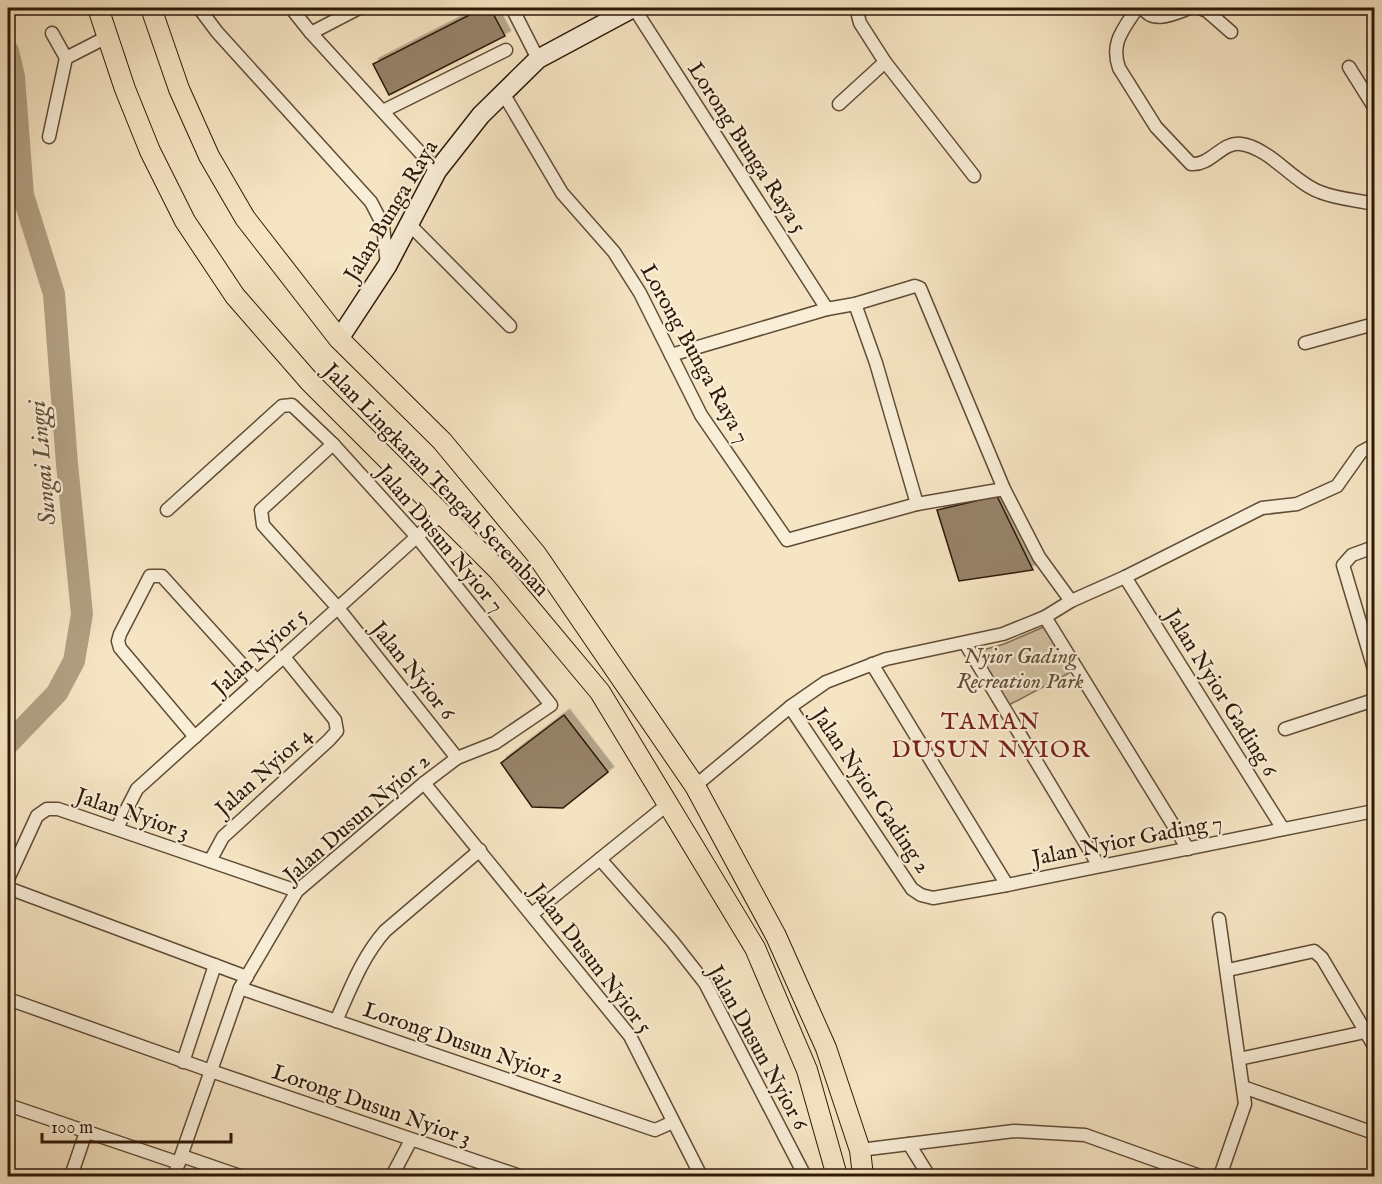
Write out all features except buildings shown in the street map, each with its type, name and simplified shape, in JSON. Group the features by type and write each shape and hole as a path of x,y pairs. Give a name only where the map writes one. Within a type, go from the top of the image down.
{"main road":[{"name":"Jalan Lingkaran Tengah Seremban","path":"98,8 150,151 185,221 235,296 310,382 499,571 600,692 755,948 807,1070 837,1176"},
{"name":"Jalan Lingkaran Tengah Seremban","path":"151,8 179,89 209,156 245,218 339,339 442,441 536,554 695,786 780,946 826,1048 860,1150 863,1176"}],"street":[{"path":"199,8 217,32 371,202 383,225 387,266"},
{"path":"291,8 436,171"},
{"path":"311,33 359,8"},
{"path":"512,8 538,59"},
{"name":"Jalan Bunga Raya","path":"339,339 387,266 436,171 481,115 538,59 633,8"},
{"name":"Lorong Bunga Raya 5","path":"633,8 827,309"},
{"path":"856,8 860,23 885,62 974,176"},
{"path":"1137,8 1116,44 1115,57 1119,68 1156,127 1191,164 1198,165 1228,146 1240,144 1260,151 1319,192 1374,204"},
{"path":"1143,8 1146,13 1156,17 1169,16 1190,8"},
{"path":"1199,8 1207,11 1231,32"},
{"path":"52,33 66,58"},
{"path":"49,137 66,58 107,37"},
{"path":"383,111 506,50"},
{"path":"838,104 885,62"},
{"path":"1349,67 1374,107"},
{"name":"Lorong Bunga Raya 7","path":"503,93 562,193 614,252 640,293 701,415 787,540 917,504 1004,489"},
{"path":"409,224 510,326"},
{"path":"671,356 827,309 855,304 915,286 920,288 1004,489 1039,557 1071,601"},
{"path":"855,304 876,363 917,504"},
{"path":"1305,343 1374,324"},
{"name":"Jalan Dusun Nyior 7","path":"167,510 282,406 292,405 333,444 417,537 551,705"},
{"name":"Jalan Nyior 6","path":"333,444 261,510 263,525 338,609 458,758"},
{"path":"695,786 790,707 826,682 886,659 1003,633 1045,617 1071,601 1125,577 1262,508 1297,504 1337,486 1361,452 1374,445"},
{"name":"Jalan Nyior 5","path":"117,828 137,789 442,514"},
{"path":"1374,547 1352,555 1343,565 1374,669"},
{"path":"195,737 120,648 118,641 120,634 147,580 155,575 162,576 257,681"},
{"name":"Jalan Nyior Gading 6","path":"1125,577 1283,829"},
{"path":"1045,617 1188,849"},
{"path":"965,643 1100,866"},
{"name":"Jalan Nyior 4","path":"210,861 223,837 337,731 335,720 284,657"},
{"path":"872,664 1007,885"},
{"path":"1285,729 1374,700"},
{"name":"Jalan Dusun Nyior 2","path":"174,1176 244,982 297,891 424,783 458,758 495,743 551,705"},
{"name":"Jalan Nyior Gading 2","path":"790,707 912,889 921,895"},
{"name":"Jalan Dusun Nyior 5","path":"424,783 630,1036 701,1176"},
{"path":"532,914 668,804"},
{"name":"Jalan Nyior 3","path":"8,879 37,816 47,809 58,809 297,891"},
{"name":"Jalan Nyior Gading 7","path":"921,895 933,898 1007,885 1374,811"},
{"path":"336,1021 374,943 480,850"},
{"name":"Jalan Dusun Nyior 6","path":"600,859 672,941 705,983 806,1176"},
{"name":"Lorong Dusun Nyior 2","path":"8,888 215,965 244,982 336,1021 655,1130 673,1122"},
{"path":"1219,919 1245,1104 1220,1176"},
{"path":"1227,970 1314,951 1322,958 1374,1046"},
{"path":"183,1062 215,965"},
{"name":"Lorong Dusun Nyior 3","path":"8,999 411,1140 493,1172 520,1176"},
{"path":"1239,1059 1365,1032"},
{"path":"1243,1087 1374,1132"},
{"path":"8,1105 86,1132 240,1176"},
{"path":"860,1150 1014,1131 1085,1135 1169,1171 1200,1176"},
{"path":"70,1176 86,1132"},
{"path":"393,1176 411,1140"},
{"path":"909,1144 929,1176"}],"green space":[{"name":"Nyior Gading Recreation Park","path":"1046,626 1073,671 1009,705 976,652 1004,644"}],"waterway":[{"name":"Sungai Linggi","path":"8,51 14,77 23,195 54,294 67,464 82,614 74,661 57,693 8,744"}],"district":[{"name":"TAMAN DUSUN NYIOR","path":"991,735"}]}
